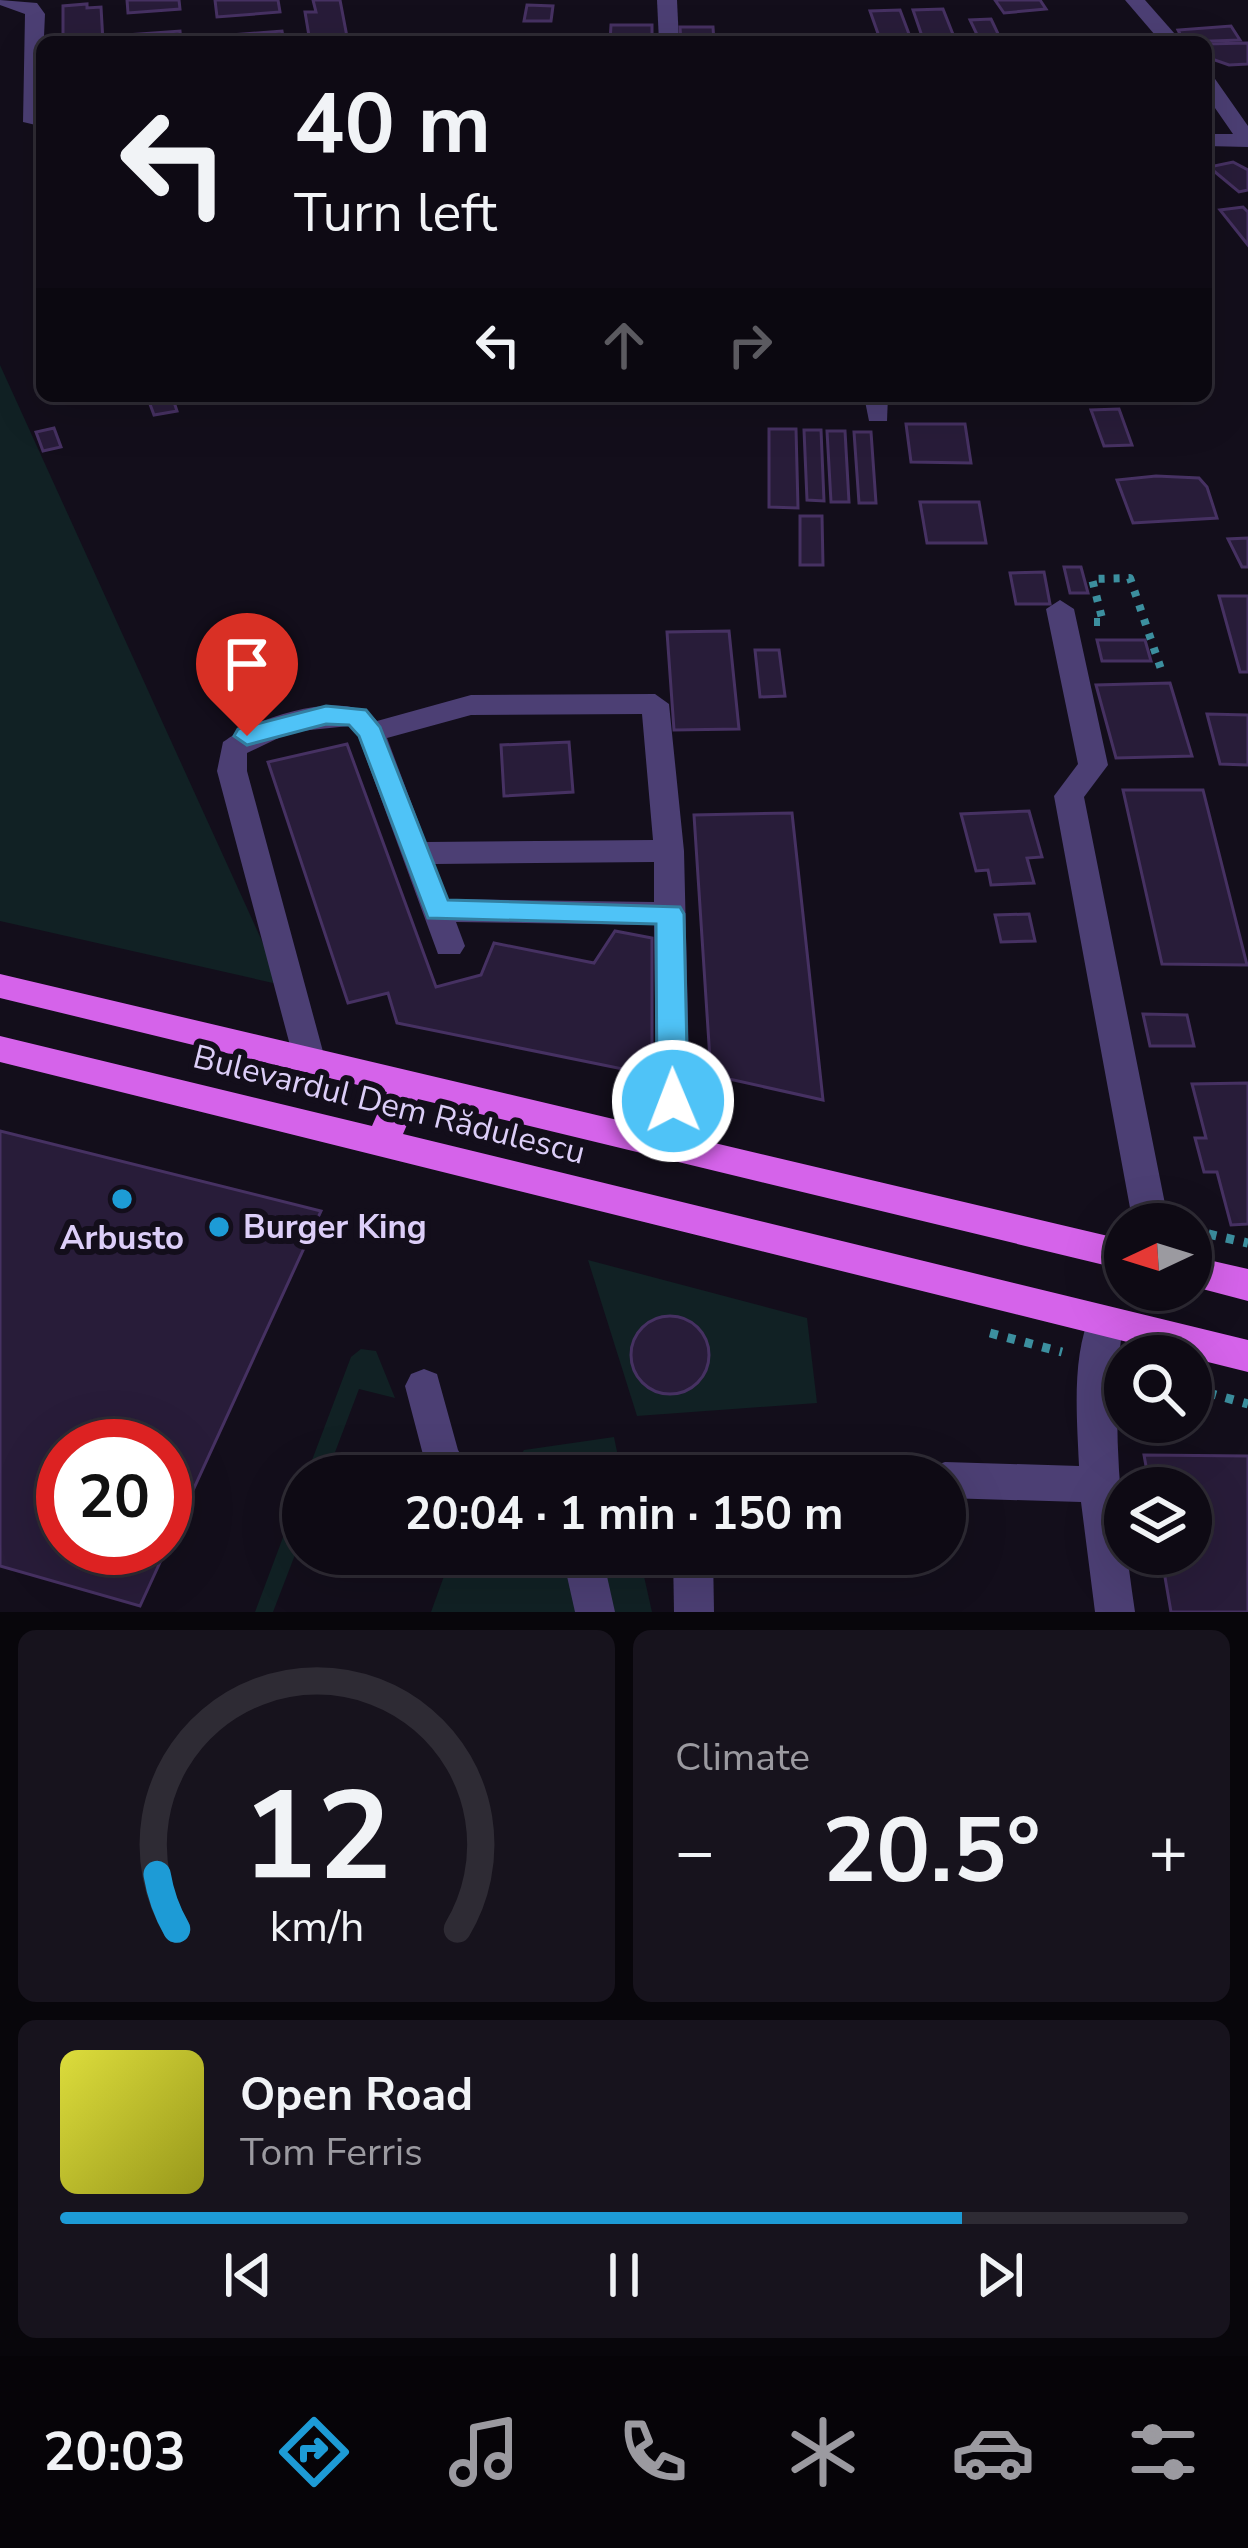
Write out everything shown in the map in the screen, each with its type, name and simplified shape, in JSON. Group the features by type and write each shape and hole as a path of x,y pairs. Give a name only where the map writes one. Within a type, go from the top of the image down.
{"main road":[{"name":"Bulevardul Dem Rădulescu","path":"0,986 1104,1251"},
{"name":"Bulevardul Dem Rădulescu","path":"0,1049 1248,1356"},
{"path":"381,1144 408,1083"},
{"path":"1212,1276 1248,1285"}],"street":[{"path":"2,0 30,7 35,14 30,122"},
{"path":"667,0 669,36"},
{"path":"1136,0 1167,36"},
{"path":"1212,89 1248,141"},
{"path":"1212,140 1248,141"},
{"path":"1061,615 1093,765 1069,796 1147,1203"},
{"path":"371,734 471,704 655,704 669,851 674,1148"},
{"path":"308,1059 232,771 233,749 247,736 326,715 357,716 371,734 449,946"},
{"path":"416,854 669,851"},
{"path":"438,910 670,914"},
{"path":"1105,1322 1098,1373 1097,1484 1115,1612"},
{"path":"424,1386 440,1455"},
{"path":"966,1481 1097,1484"},
{"path":"587,1575 595,1612"},
{"path":"693,1575 694,1612"}],"path":[{"path":"1061,615 1103,622 1092,579 1130,578 1162,672"},
{"path":"1212,1235 1248,1243"},
{"path":"1212,1394 1248,1404"}],"shaded area":[{"path":"0,365 282,985 0,921"},
{"path":"588,1260 807,1318 817,1403 637,1416"},
{"path":"361,1349 376,1351 395,1398 359,1389 334,1455 314,1455 351,1357"},
{"path":"614,1437 618,1455 521,1455 524,1450"},
{"path":"282,1540 282,1575 287,1575 273,1612 255,1612"},
{"path":"444,1575 644,1575 652,1612 431,1612"}],"building":[{"path":"127,0 179,0 180,9 128,13"},
{"path":"215,0 278,0 280,12 217,17"},
{"path":"313,0 340,0 347,36 309,36 305,12 316,12"},
{"path":"995,0 1040,0 1046,9 1004,13"},
{"path":"527,5 553,6 551,21 524,21"},
{"path":"63,6 101,7 103,36 63,36"},
{"path":"943,9 954,36 922,36 913,10"},
{"path":"900,10 910,36 879,36 870,11"},
{"path":"991,19 999,36 978,36 970,20"},
{"path":"611,25 652,25 652,36 610,36"},
{"path":"1231,26 1240,40 1181,36 1178,30"},
{"path":"680,27 713,27 714,36 681,36"},
{"path":"180,31 180,36 127,36"},
{"path":"282,31 283,36 219,36"},
{"path":"1248,43 1248,64 1212,59 1212,44"},
{"path":"1233,162 1248,170 1248,190 1239,192 1212,166"},
{"path":"1243,207 1248,212 1248,245 1220,210"},
{"path":"149,402 174,402 177,411 154,415"},
{"path":"1119,409 1132,445 1104,446 1091,410"},
{"path":"906,424 965,424 971,463 911,462"},
{"path":"54,428 61,447 43,451 36,432"},
{"path":"769,429 796,429 798,508 769,507"},
{"path":"804,430 821,430 824,501 807,500"},
{"path":"827,431 845,431 849,502 831,502"},
{"path":"854,432 871,432 876,503 859,503"},
{"path":"1199,478 1207,487 1217,518 1133,523 1117,480"},
{"path":"920,502 979,502 986,543 927,543"},
{"path":"800,516 822,516 823,565 800,565"},
{"path":"1248,538 1248,567 1242,567 1228,539"},
{"path":"1064,567 1081,567 1088,593 1070,593"},
{"path":"1044,572 1050,604 1016,604 1010,573"},
{"path":"1219,596 1248,596 1248,672 1240,672"},
{"path":"729,631 739,729 674,730 667,632"},
{"path":"1097,640 1145,640 1151,661 1102,661"},
{"path":"755,650 779,650 785,696 760,697"},
{"path":"1170,683 1192,756 1116,758 1096,685"},
{"path":"1207,714 1248,715 1248,765 1220,764"},
{"path":"569,742 573,792 504,796 501,745"},
{"path":"347,744 436,987 481,975 494,943 594,963 615,931 652,938 652,1075 397,1023 388,993 348,1003 268,762"},
{"path":"1123,790 1203,790 1247,965 1162,964"},
{"path":"1029,811 1042,857 1027,858 1034,883 991,885 988,870 976,871 961,814"},
{"path":"792,813 823,1100 711,1075 694,815"},
{"path":"1029,914 1035,941 1001,942 995,915"},
{"path":"1143,1014 1187,1015 1194,1046 1150,1046"},
{"path":"1248,1083 1248,1224 1231,1225 1217,1172 1204,1172 1195,1138 1206,1138 1192,1084"},
{"path":"0,1131 321,1211 192,1493 192,1419 36,1419 36,1575 154,1575 140,1606 0,1566"},
{"path":"670,1316 698,1327 709,1355 698,1383 670,1394 642,1383 631,1355 642,1327"},
{"path":"1144,1455 1248,1456 1248,1612 1171,1612 1165,1575 1212,1575 1212,1467 1146,1467"}],"place":[{"name":"Arbusto","path":"122,1199"},
{"name":"Burger King","path":"219,1227"}],"route":[{"path":"247,736 326,715 357,716 371,734 438,910 670,914 673,1101"}]}
